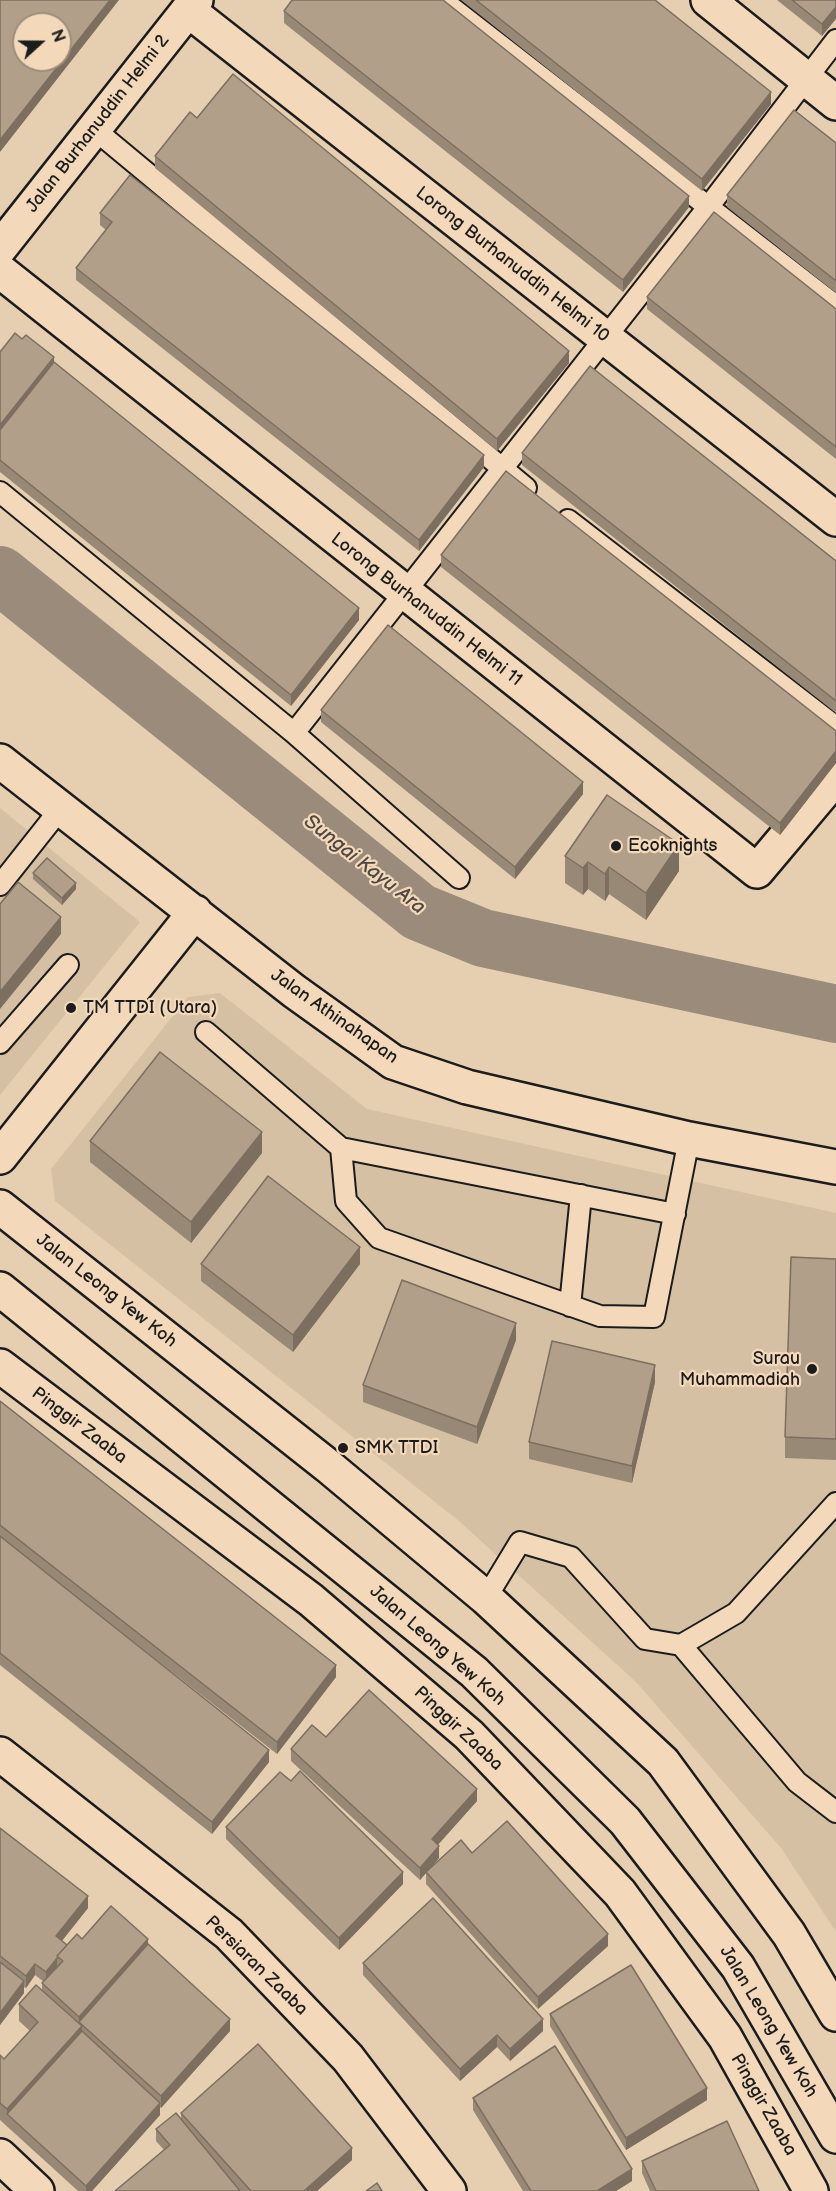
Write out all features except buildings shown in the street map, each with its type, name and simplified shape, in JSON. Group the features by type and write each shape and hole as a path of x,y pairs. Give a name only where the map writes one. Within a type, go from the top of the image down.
{"street":[{"path":"708,0 836,103"},
{"name":"Jalan Burhanuddin Helmi 2","path":"0,248 192,5"},
{"name":"Lorong Burhanuddin Helmi 10","path":"192,5 605,338 836,519"},
{"name":"Lorong Burhanuddin Helmi 11","path":"0,271 757,871 836,777"},
{"name":"Jalan Athinahapan","path":"0,760 294,991 393,1062 467,1087 689,1139 836,1167"},
{"path":"0,1157 195,912"},
{"name":"Jalan Leong Yew Koh","path":"0,1207 328,1467 486,1598 663,1762 789,1934 836,2014"},
{"name":"Jalan Leong Yew Koh","path":"0,1289 474,1672 625,1821 738,1967 836,2136"},
{"name":"Pinggir Zaaba","path":"0,1366 311,1600 468,1735 620,1893 724,2037 812,2191"},
{"name":"Persiaran Zaaba","path":"0,1754 229,1934 348,2058 448,2191"},
{"path":"0,2156 37,2191"}],"lane":[{"path":"442,0 836,306"},
{"path":"294,733 709,206 836,40"},
{"path":"94,129 502,469 836,727"},
{"path":"0,492 294,733 459,878"},
{"path":"0,885 61,808"},
{"path":"0,1043 68,966"},
{"path":"207,1032 341,1148 675,1214"},
{"path":"341,1148 346,1201 379,1238 600,1316 654,1317 689,1139"},
{"path":"570,1306 580,1195"},
{"path":"486,1598 520,1542 571,1557 645,1639 681,1645 736,1613 836,1503"},
{"path":"681,1645 797,1782 836,1812"}],"shaded area":[{"path":"0,808 140,922 0,1095"},
{"path":"220,993 367,1109 836,1213 836,1932 781,1848 637,1683 459,1521 55,1201 51,1169 188,997"}],"waterway":[{"name":"Sungai Kayu Ara","path":"0,575 419,912 483,938 836,1014"}],"place":[{"name":"Ecoknights","path":"616,846"},
{"name":"TM TTDI (Utara)","path":"71,1008"},
{"name":"Surau Muhammadiah","path":"812,1369"},
{"name":"SMK TTDI","path":"343,1448"}]}
